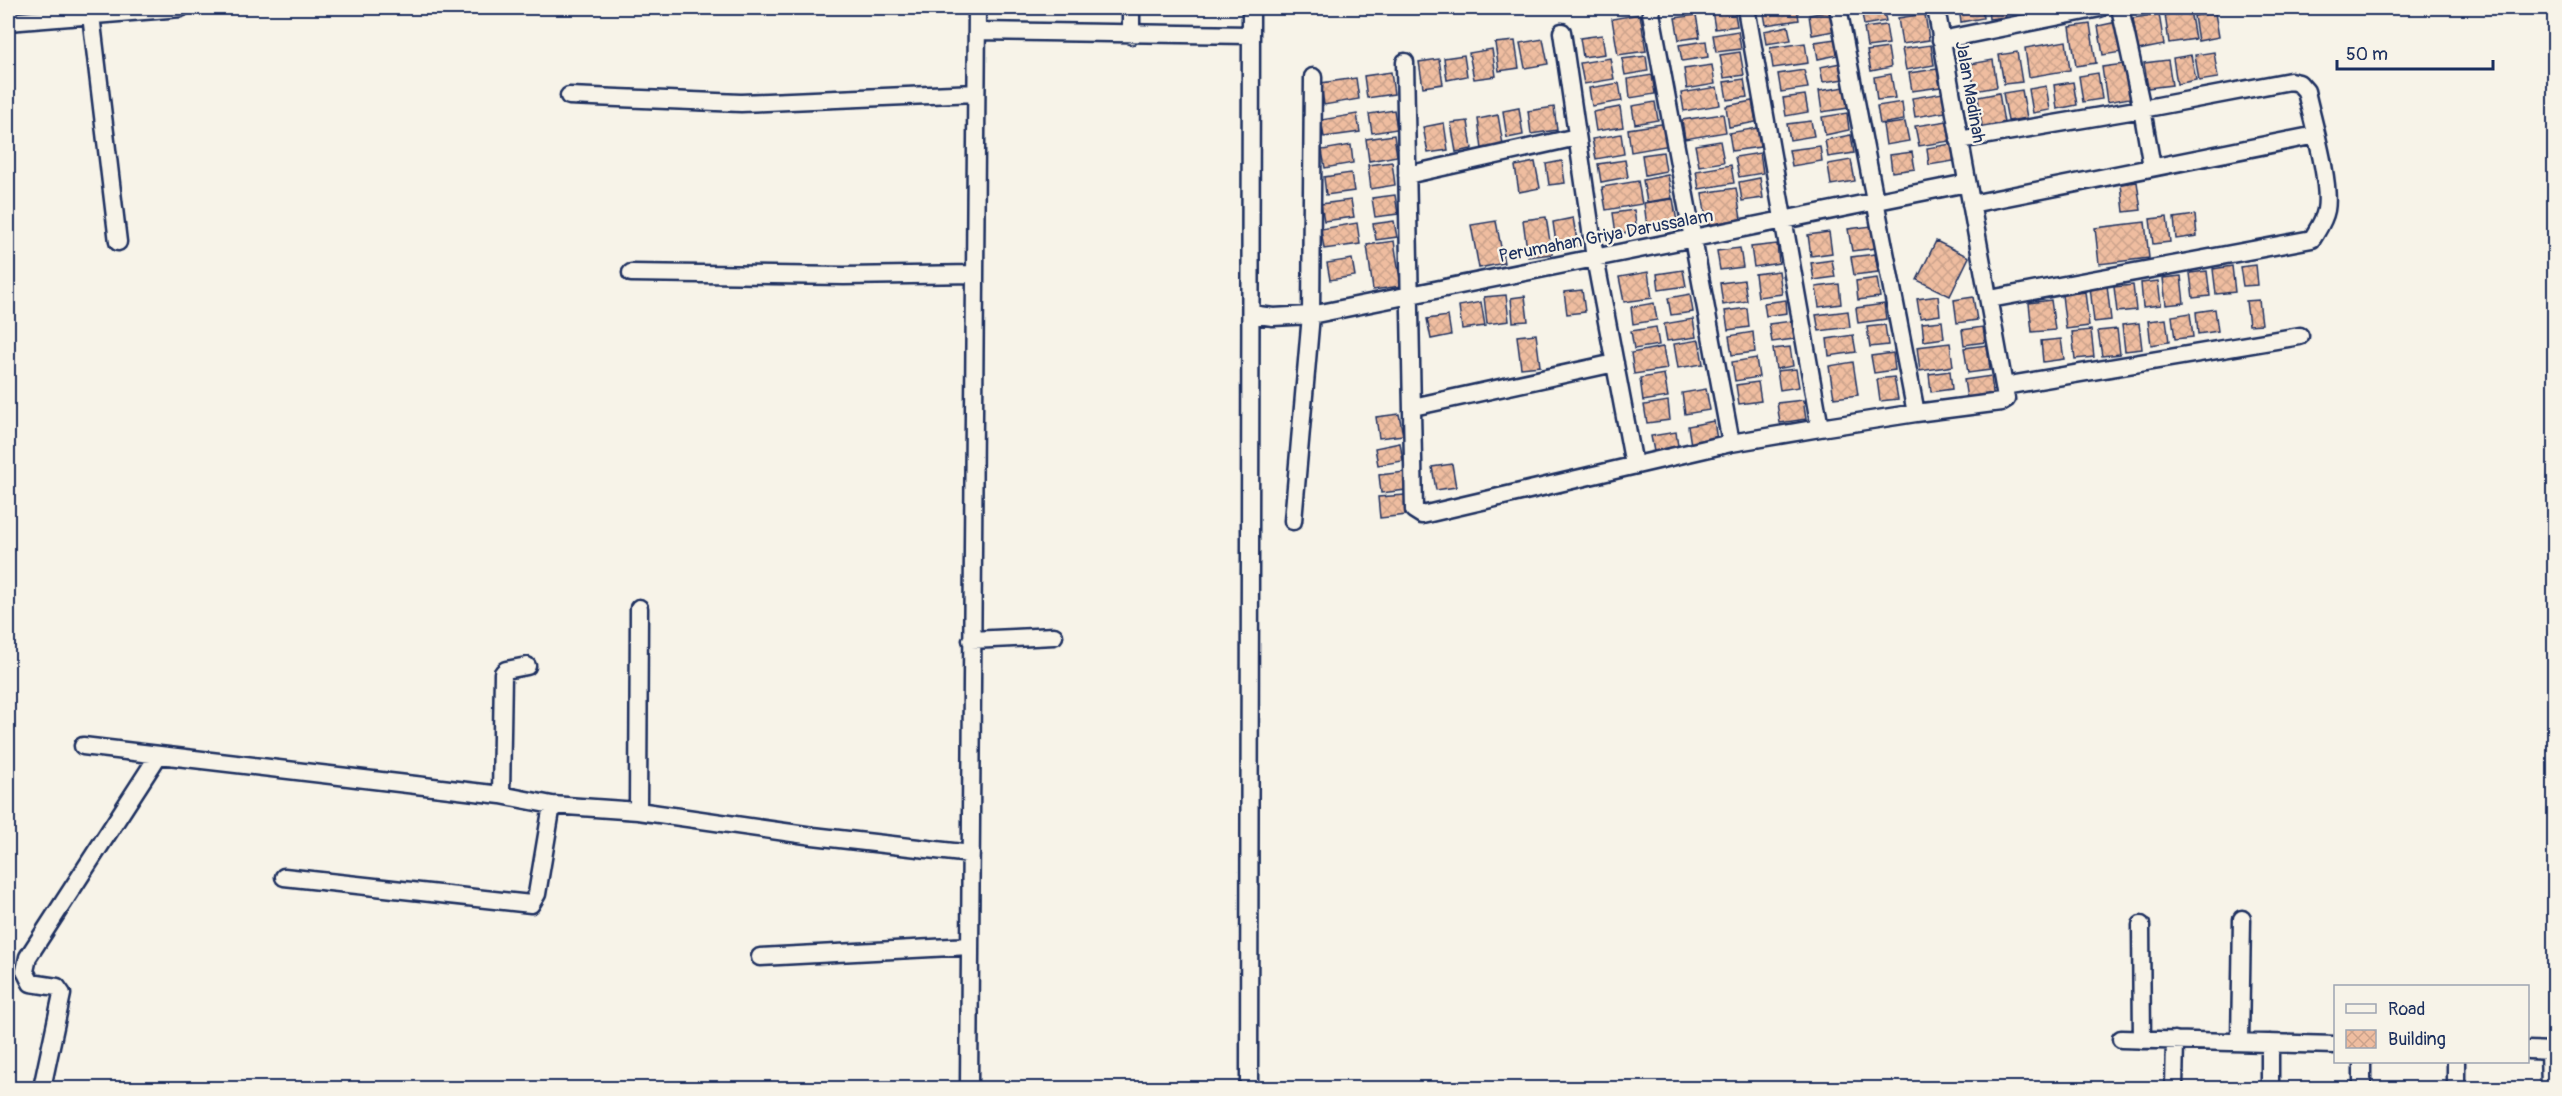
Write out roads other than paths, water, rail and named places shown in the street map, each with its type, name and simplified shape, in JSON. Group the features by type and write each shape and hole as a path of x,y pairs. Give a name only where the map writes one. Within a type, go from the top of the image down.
{"street":[{"path":"8,22 181,8"},
{"path":"969,1089 976,93 985,31 977,8"},
{"path":"1131,8 1131,35"},
{"path":"1249,1089 1251,8"},
{"path":"1746,8 1820,428"},
{"path":"1838,8 1916,412"},
{"name":"Jalan Madinah","path":"1936,8 2004,386"},
{"path":"1941,40 2100,8"},
{"path":"2120,8 2152,167"},
{"path":"1651,13 1731,443"},
{"path":"92,15 118,242"},
{"path":"985,31 1250,35"},
{"path":"1562,32 1595,258 1634,465"},
{"path":"1405,62 1414,510 1419,515 1731,443 1916,412 2001,402 2006,399 2004,386 2300,336"},
{"path":"1293,521 1313,77"},
{"path":"1959,140 2290,81 2299,83 2306,91 2323,170 2326,207 2322,222 2312,239 1990,299"},
{"path":"569,96 741,103 976,93"},
{"path":"1971,204 2316,135"},
{"path":"1407,175 1577,137"},
{"name":"Perumahan Griya Darussalam","path":"1251,314 1273,317 1303,315 1966,183"},
{"path":"631,273 844,276 975,274"},
{"path":"1413,407 1615,363"},
{"path":"638,811 639,608"},
{"path":"971,640 1054,636"},
{"path":"501,795 503,673 506,670 527,666"},
{"path":"84,746 501,795 552,805 638,811 813,836 971,854"},
{"path":"42,1089 62,994 57,987 31,983 25,971 28,957 158,756"},
{"path":"284,877 531,904 537,894 552,805"},
{"path":"2240,1042 2242,920"},
{"path":"2141,925 2142,1040"},
{"path":"760,957 970,946"},
{"path":"2121,1039 2334,1045"},
{"path":"2174,1089 2175,1040"},
{"path":"2270,1043 2270,1089"},
{"path":"2529,1050 2552,1051 2550,1089"},
{"path":"2362,1063 2362,1089"},
{"path":"2456,1063 2456,1089"}]}
